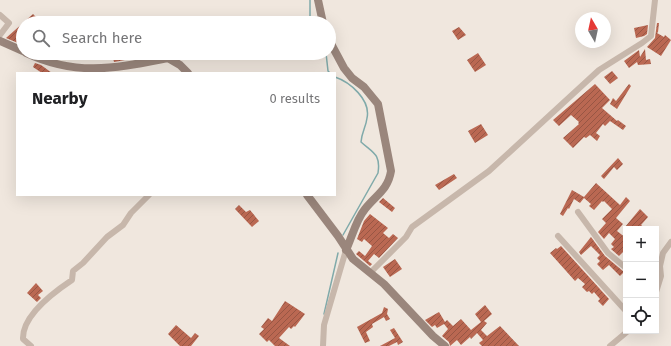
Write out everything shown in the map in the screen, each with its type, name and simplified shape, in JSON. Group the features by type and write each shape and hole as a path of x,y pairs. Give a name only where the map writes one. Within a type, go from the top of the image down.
{"street":[{"path":"318,0 321,16"},
{"path":"370,273 406,237 412,227 489,171 599,70 642,44 651,36 655,0"},
{"path":"0,15 9,23 0,35"},
{"path":"0,41 16,48"},
{"path":"324,346 324,325 346,250 364,210 387,186 391,171 378,104 364,87 352,78 344,68 336,53"},
{"path":"43,60 71,68 121,67 158,60"},
{"path":"171,60 180,65 187,72"},
{"path":"31,346 23,339 23,334 26,324 33,311 72,280 73,271 83,263 107,237 123,225 131,213 148,196"},
{"path":"308,196 338,236 353,259 384,284 433,336 445,346"},
{"path":"578,212 608,253 623,266"},
{"path":"558,236 623,308"},
{"path":"659,282 661,276 660,266 663,253 671,242"},
{"path":"610,346 624,334"}],"building":[{"path":"657,23 659,23 657,33 664,37 665,35 671,40 661,56 647,47 655,38"},
{"path":"648,25 647,34 636,38 634,28"},
{"path":"459,27 466,35 458,40 452,31"},
{"path":"16,29 16,42 6,38"},
{"path":"645,49 646,60 650,59 651,64 638,65 637,62 629,68 624,61 639,50 640,57"},
{"path":"478,53 486,65 475,72 467,60"},
{"path":"114,60 125,60 114,62"},
{"path":"35,63 41,65 51,72 40,72 33,67"},
{"path":"612,71 618,78 610,84 604,77"},
{"path":"595,84 610,100 602,108 617,121 618,120 626,126 623,130 610,121 605,126 603,124 596,133 600,136 597,141 590,135 586,138 584,137 573,148 563,138 579,124 579,122 571,115 559,126 553,120"},
{"path":"629,84 631,86 617,109 610,104 613,98 616,101"},
{"path":"481,124 488,135 475,143 468,131"},
{"path":"618,158 623,164 617,170 614,167 604,179 601,176"},
{"path":"454,174 457,178 439,190 435,185"},
{"path":"596,183 620,205 626,197 630,201 616,218 623,224 617,231 623,236 623,252 619,256 611,249 614,247 611,244 615,239 609,233 604,239 598,232 606,223 602,219 612,209 604,201 602,201 594,210 589,206 591,204 584,198 580,203 574,199 569,209 568,208 563,216 560,214 572,190 584,197"},
{"path":"383,198 395,208 392,212 379,202"},
{"path":"239,205 246,212 250,210 259,221 252,227 235,209"},
{"path":"640,209 648,217 641,225 642,226 626,226"},
{"path":"370,214 388,228 383,233 389,238 393,234 398,238 379,258 374,254 368,261 372,264 370,266 356,254 359,251 365,256 372,246 364,239 362,242 357,239 364,221"},
{"path":"591,237 605,256 623,271 623,273 620,276 609,265 603,270 597,264 600,261 597,258 600,255 591,246 581,255 579,252"},
{"path":"561,246 609,299 603,306 598,301 600,299 594,292 592,294 589,291 587,292 582,287 585,284 578,278 575,281 550,253"},
{"path":"395,259 402,269 390,277 383,267"},
{"path":"36,283 43,291 38,295 41,298 37,302 27,293"},
{"path":"285,301 305,314 295,327 294,326 291,329 289,327 279,338 290,346 275,346 269,340 267,342 259,334 264,329 261,327 268,318 272,321"},
{"path":"485,305 492,314 484,321 487,323 481,330 487,336 500,326 519,346 482,346 479,343 483,340 477,333 461,345 457,340 450,346 449,342 442,336 448,329 444,324 437,328 435,325 432,327 425,320 439,312 445,322 447,320 453,326 461,319 471,330 481,322 475,314"},
{"path":"384,307 388,309 387,314 390,319 386,321 384,317 372,324 373,327 366,332 370,341 365,343 357,327 382,313"},
{"path":"176,325 191,338 195,333 199,336 191,346 180,346 168,334"},
{"path":"394,328 403,342 398,345 397,342 389,346 380,346 395,338 390,330"}],"waterway":[{"path":"310,0 310,16"},
{"path":"327,60 329,72"},
{"path":"336,77 353,87 363,98 366,105 367,118 361,142 375,154 379,167 378,173 343,235"},
{"path":"324,314 338,253"}]}
